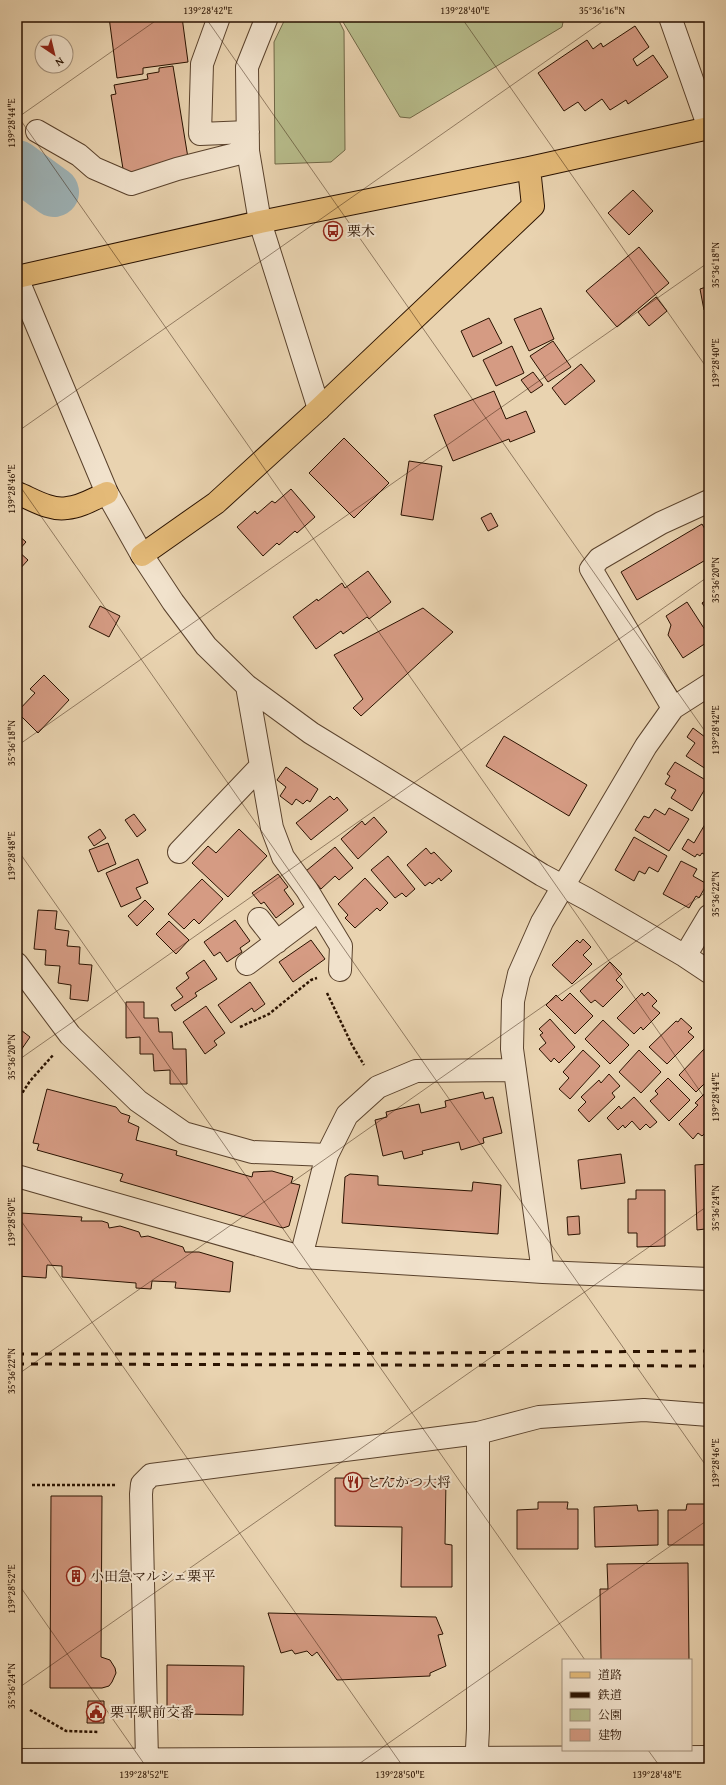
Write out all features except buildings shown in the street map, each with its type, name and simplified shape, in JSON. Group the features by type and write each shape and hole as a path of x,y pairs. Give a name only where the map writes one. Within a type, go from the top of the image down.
{"main road":[{"path":"17,278 260,222 529,168 709,128"},
{"path":"142,555 216,503 319,409 534,206 529,168"},
{"path":"17,493 52,508 66,509 107,493"}],"street":[{"path":"219,17 202,64 200,134 248,142"},
{"path":"267,17 247,67 248,142 260,222 319,409"},
{"path":"670,17 709,128"},
{"path":"37,131 79,155 94,168 131,184 177,169 248,142"},
{"path":"17,278 107,493 142,555 172,602 206,646 247,686 311,733 542,875 564,886 709,972"},
{"path":"673,708 591,569 599,559 661,523 709,501"},
{"path":"543,1272 515,1070 511,1028 513,1001 520,974 542,922 646,746 673,708 709,685"},
{"path":"247,686 272,828 283,857 319,910 341,946 340,970"},
{"path":"179,852 261,766"},
{"path":"247,964 319,910"},
{"path":"684,956 709,916"},
{"path":"259,919 277,942"},
{"path":"17,964 70,1036 138,1101 184,1133 252,1152 327,1156"},
{"path":"301,1257 327,1156 347,1115 378,1087 416,1071 515,1070"},
{"path":"17,1176 301,1257 543,1272 709,1278"},
{"path":"147,1760 142,1484 151,1475 478,1433 539,1417 644,1410 709,1415"},
{"path":"476,1763 478,1729 478,1433"},
{"path":"27,1763 147,1760 476,1763 709,1757"}],"path":[{"path":"240,1027 269,1014 311,980 340,970"},
{"path":"340,970 327,992 352,1045 378,1087"},
{"path":"17,1101 30,1080 70,1036"},
{"path":"32,1485 142,1484"},
{"path":"30,1710 66,1731 104,1732"}],"green space":[{"path":"17,17 58,17 17,22"},
{"path":"286,17 337,17 344,31 345,150 331,162 275,164 274,42"},
{"path":"340,17 564,17 562,27 410,118 400,117"}],"waterway":[{"path":"17,165 54,192"}],"railway":[{"path":"17,1354 709,1351"},
{"path":"17,1364 709,1366"}],"place":[{"name":"栗木","path":"333,231"},
{"name":"とんかつ大将","path":"353,1482"},
{"name":"小田急マルシェ栗平","path":"76,1576"},
{"name":"栗平駅前交番","path":"96,1712"}]}
